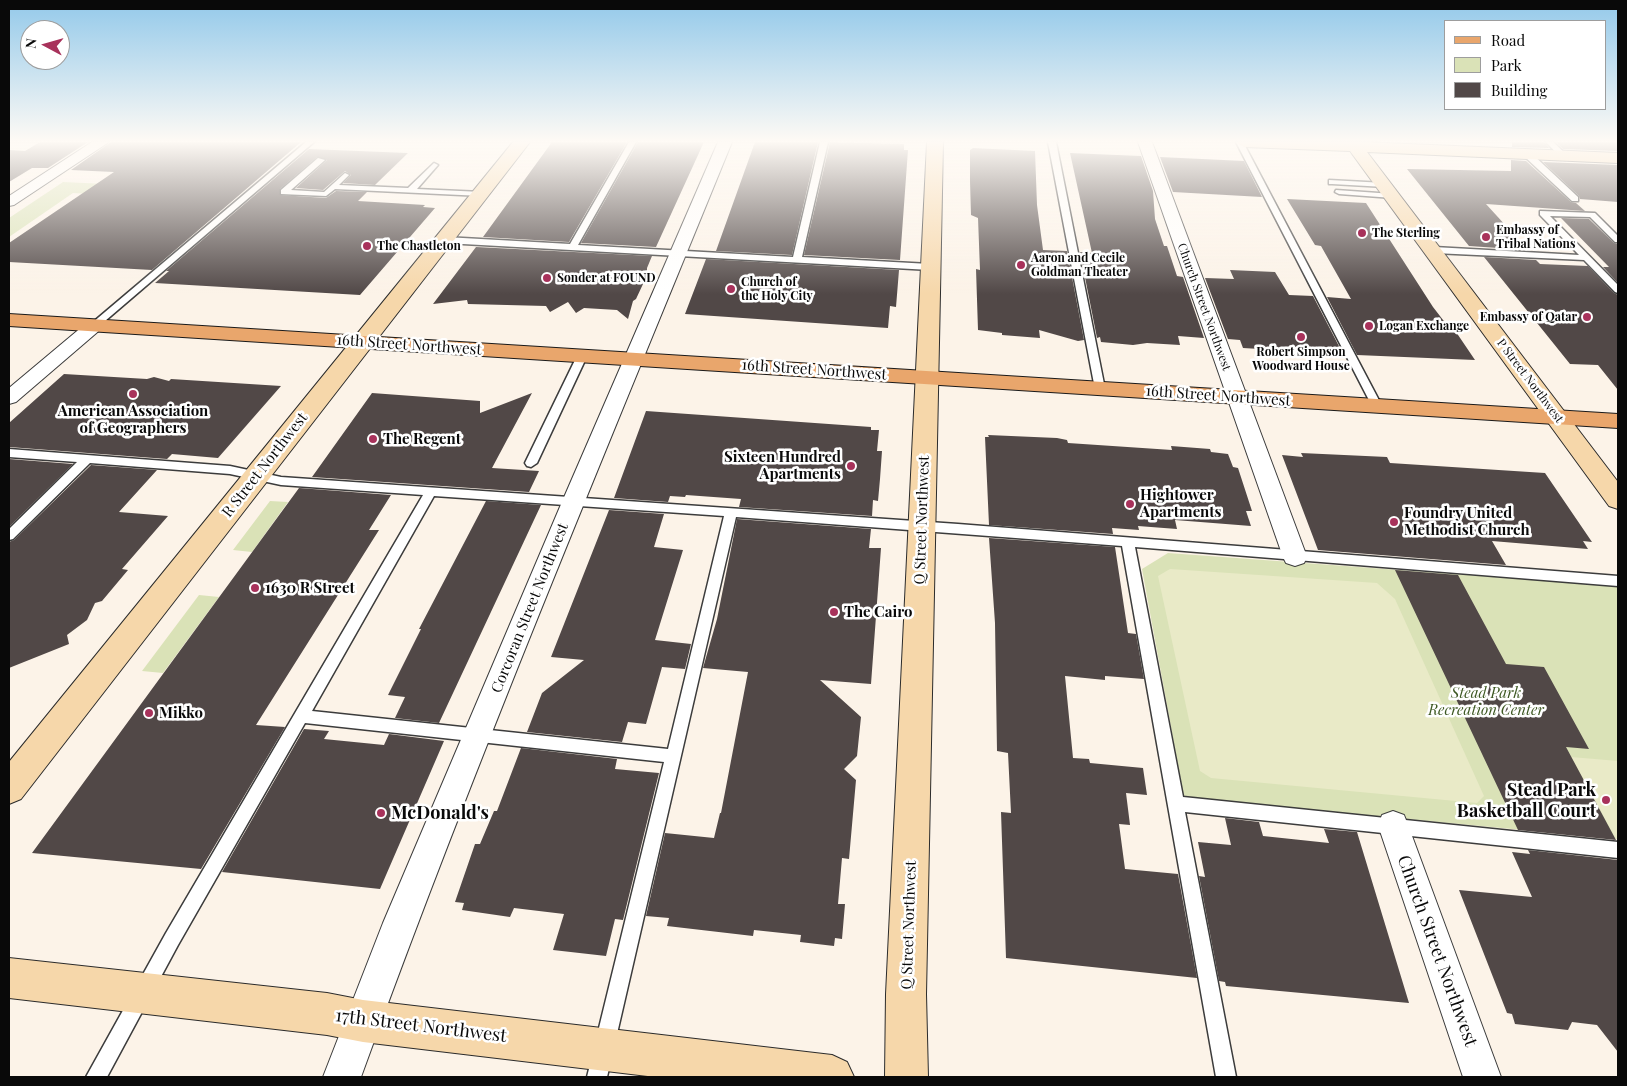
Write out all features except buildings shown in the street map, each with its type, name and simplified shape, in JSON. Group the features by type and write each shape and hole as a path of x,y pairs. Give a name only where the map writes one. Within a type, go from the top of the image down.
{"main road":[{"name":"Q Street Northwest","path":"906,1077 906,994 933,193"},
{"name":"P Street Northwest","path":"1391,193 1618,500"},
{"name":"R Street Northwest","path":"9,788 482,194"},
{"name":"16th Street Northwest","path":"9,320 1618,421"},
{"name":"17th Street Northwest","path":"9,978 143,995 327,1014 600,1063 832,1077"}],"street":[{"path":"9,202 23,193"},
{"name":"Corcoran Street Northwest","path":"342,1077 395,935 573,502 704,193"},
{"name":"Church Street Northwest","path":"1163,193 1295,557"},
{"path":"9,398 95,326"},
{"name":"Church Street Northwest","path":"1393,825 1482,1077"}],"lane":[{"path":"95,326 252,193"},
{"path":"298,193 327,193"},
{"path":"458,193 482,194"},
{"path":"573,247 604,193"},
{"path":"797,260 812,193"},
{"path":"1062,193 1100,389"},
{"path":"1265,193 1377,406"},
{"path":"1567,193 1574,199"},
{"path":"1618,240 1592,215 1543,213 1618,290"},
{"path":"445,240 930,267"},
{"path":"1434,250 1588,258"},
{"path":"532,463 582,356"},
{"path":"9,453 230,470 281,481 922,526 1128,544 1618,581"},
{"path":"9,536 87,459"},
{"path":"96,1077 143,995 172,939 430,492"},
{"path":"600,1063 731,514"},
{"path":"1128,544 1174,804 1226,1077"},
{"path":"302,716 674,756"},
{"path":"1174,804 1393,825 1618,850"}],"green space":[{"path":"47,193 112,193 106,195 73,193 9,237 9,218"},
{"path":"270,501 288,502 252,552 233,550"},
{"name":"Stead Park Recreation Center","path":"1168,553 1618,586 1618,839 1184,798 1142,569"},
{"path":"1170,569 1377,583 1395,599 1484,796 1477,803 1211,778 1200,771 1158,576"},
{"path":"199,595 219,597 163,673 142,671"},
{"name":"Stead Park Basketball Court","path":"1571,757 1618,761 1618,839 1616,839"}],"place":[{"name":"The Sterling","path":"1362,233"},
{"name":"Embassy of Tribal Nations","path":"1486,237"},
{"name":"The Chastleton","path":"367,246"},
{"name":"Aaron and Cecile Goldman Theater","path":"1021,265"},
{"name":"Sonder at FOUND","path":"547,278"},
{"name":"Church of the Holy City","path":"731,289"},
{"name":"Embassy of Qatar","path":"1587,317"},
{"name":"Logan Exchange","path":"1369,326"},
{"name":"Robert Simpson Woodward House","path":"1301,337"},
{"name":"American Association of Geographers","path":"133,394"},
{"name":"The Regent","path":"373,439"},
{"name":"Sixteen Hundred Apartments","path":"851,466"},
{"name":"Hightower Apartments","path":"1130,504"},
{"name":"Foundry United Methodist Church","path":"1394,522"},
{"name":"1630 R Street","path":"255,588"},
{"name":"The Cairo","path":"834,612"},
{"name":"Mikko","path":"149,713"},
{"name":"Stead Park Basketball Court","path":"1606,800"},
{"name":"McDonald's","path":"381,813"}]}
